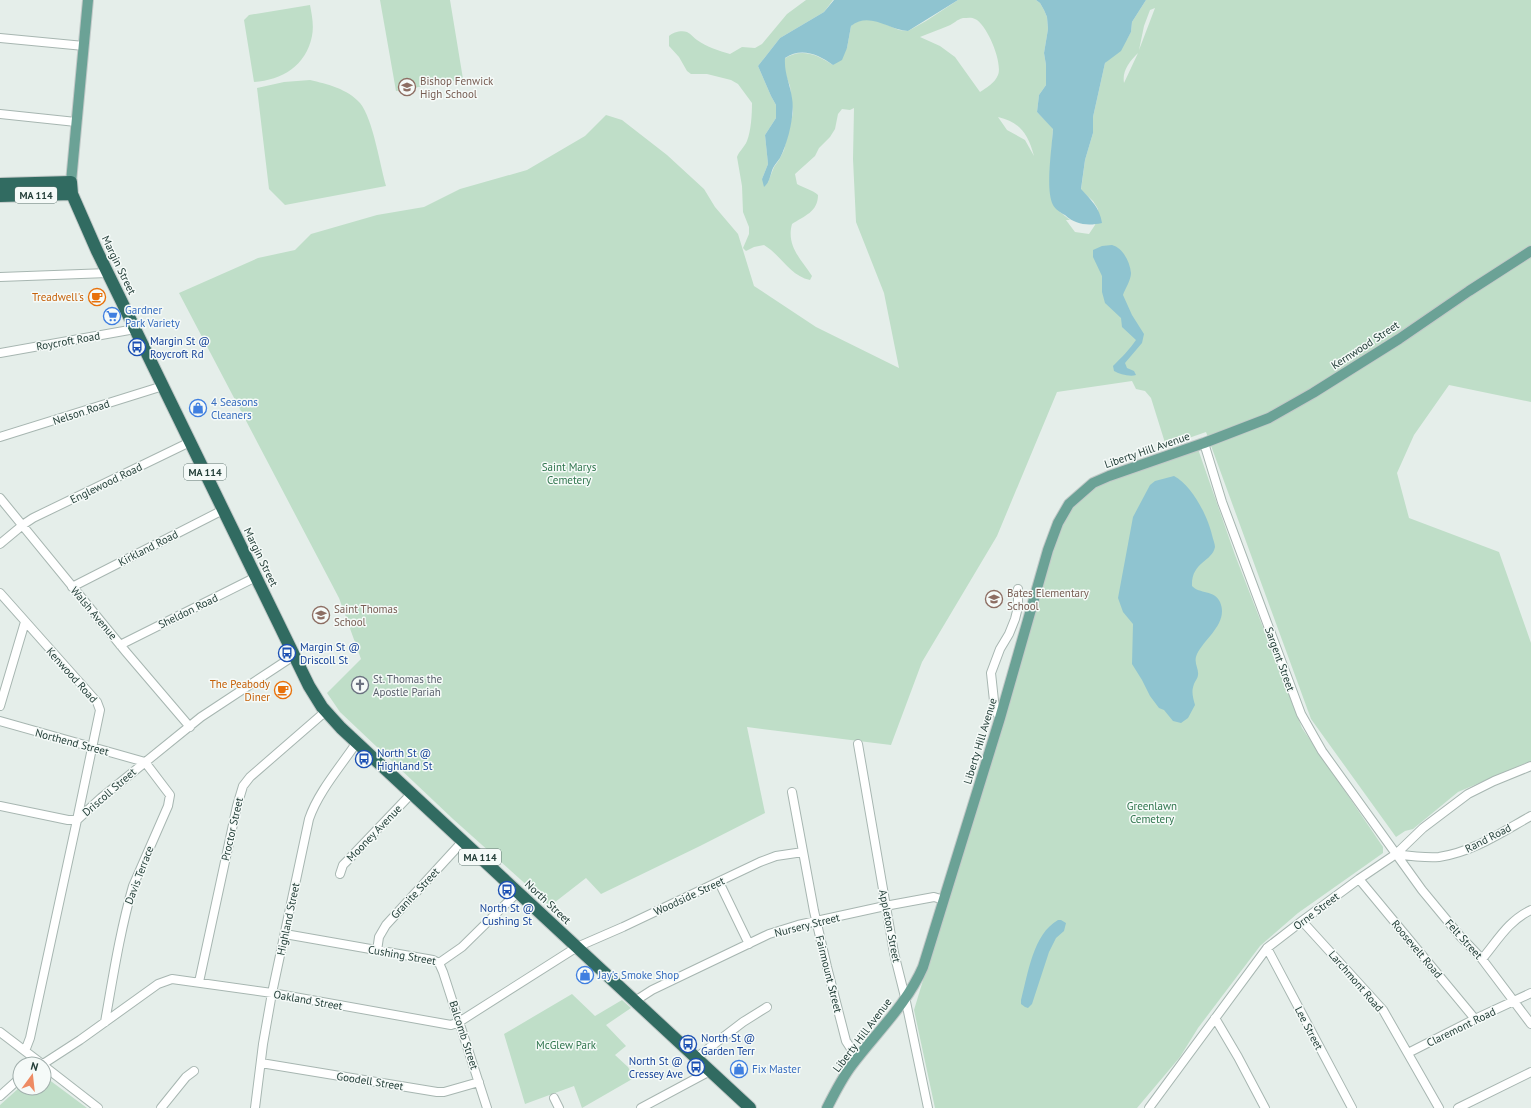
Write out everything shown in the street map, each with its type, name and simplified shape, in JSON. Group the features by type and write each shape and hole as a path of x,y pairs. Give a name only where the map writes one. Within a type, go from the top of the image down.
{"highway":[{"name":"MA 114","path":"0,184 71,182"},
{"name":"Margin Street","path":"71,182 72,194 108,273 309,686 327,713"},
{"name":"MA 114","path":"0,196 72,194"},
{"name":"North Street","path":"327,713 341,728 750,1108"}],"main road":[{"name":"Margin Street","path":"71,182 88,0"},
{"name":"Kernwood Street","path":"1204,443 1268,418 1313,393 1399,339 1469,290 1531,251"},
{"name":"Liberty Hill Avenue","path":"827,1108 857,1058 916,982 923,967 1000,718 1034,604 1048,550 1058,523 1066,508 1077,496 1093,483 1204,443"}],"street":[{"path":"0,38 84,46"},
{"path":"0,114 76,122"},
{"path":"0,277 108,273"},
{"name":"Roycroft Road","path":"0,353 135,329"},
{"name":"Nelson Road","path":"0,438 163,386"},
{"name":"Englewood Road","path":"23,525 33,518 190,442"},
{"name":"Sargent Street","path":"1204,443 1222,502 1301,714 1322,751 1396,854"},
{"name":"Walsh Avenue","path":"0,498 120,645 190,727"},
{"name":"Kirkland Road","path":"72,586 224,510"},
{"path":"0,544 23,525"},
{"name":"Sheldon Road","path":"120,645 256,577"},
{"path":"1000,718 995,710 991,673 1000,649 1009,634 1015,619 1018,607 1018,589"},
{"name":"Kenwood Road","path":"0,594 100,706 100,716 77,820"},
{"path":"0,706 25,622"},
{"name":"Driscoll Street","path":"25,1051 30,1038 77,820 101,798 201,717 295,655"},
{"name":"Proctor Street","path":"199,982 237,806 243,786 258,770 327,713"},
{"name":"Northend Street","path":"0,721 145,762"},
{"name":"Highland Street","path":"255,1108 272,993 312,811 321,795 357,742"},
{"name":"Appleton Street","path":"858,744 894,953 905,997 928,1108"},
{"name":"Davis Terrace","path":"105,1022 122,929 130,896 170,800 170,795 145,762"},
{"name":"Orne Street","path":"1149,1108 1267,948 1359,879 1396,854 1423,828 1468,794 1531,766"},
{"name":"Fairmount Street","path":"792,792 816,922 846,1041 857,1058"},
{"name":"Mooney Avenue","path":"340,874 343,866 348,860 412,793"},
{"path":"0,806 68,820 77,820"},
{"name":"Rand Road","path":"1396,854 1421,857 1438,857 1456,853 1473,847 1531,816"},
{"name":"Granite Street","path":"377,951 379,937 386,925 463,841"},
{"name":"Woodside Street","path":"577,947 769,858 803,852"},
{"name":"Felt Street","path":"1396,854 1422,890 1460,936 1482,959 1531,1024"},
{"name":"Roosevelt Road","path":"1359,879 1475,1019"},
{"path":"720,882 749,944"},
{"name":"Cushing Street","path":"285,934 434,960 439,963 462,948 518,892"},
{"name":"Nursery Street","path":"635,1001 652,990 769,934 789,927 934,897 944,900"},
{"path":"1482,959 1509,925 1520,915 1531,910"},
{"name":"Larchmont Road","path":"1302,921 1383,1010 1439,1108"},
{"name":"Oakland Street","path":"52,1057 167,979 177,979 272,993 451,1025 459,1022 577,947"},
{"name":"Lee Street","path":"1267,948 1352,1108"},
{"name":"Balcomb Street","path":"439,963 487,1108"},
{"name":"Claremont Road","path":"1408,1054 1475,1019 1531,993"},
{"path":"696,1058 743,1022 767,1007"},
{"path":"1215,1018 1265,1108"},
{"path":"0,1032 31,1056"},
{"name":"Goodell Street","path":"261,1063 437,1092 444,1092 479,1082"},
{"path":"161,1108 186,1077 194,1071"},
{"path":"641,1108 710,1071"},
{"path":"52,1072 98,1108"},
{"path":"1458,1108 1531,1072"},
{"path":"0,1096 12,1085"},
{"path":"554,1098 559,1108"}],"green space":[{"path":"380,0 450,0 463,79 396,91"},
{"name":"Saint Marys Cemetery","path":"806,0 833,0 824,12 780,38 758,66 776,105 776,118 765,135 768,164 762,179 768,182 774,167 784,150 793,113 790,86 784,71 784,59 790,55 803,53 821,58 833,65 847,48 851,26 857,21 867,19 878,21 899,30 908,31 958,0 1036,0 1040,3 1047,17 1048,29 1044,53 1046,65 1046,85 1039,95 1037,112 1053,128 1050,173 1060,212 1070,220 1066,220 1075,232 1089,234 1095,225 1098,209 1093,201 1081,190 1085,160 1093,133 1093,117 1105,63 1127,39 1131,32 1132,22 1146,0 1531,0 1531,402 1449,385 1414,435 1397,473 1409,518 1499,552 1531,643 1531,761 1458,792 1413,829 1405,831 1396,837 1311,719 1206,432 1166,446 1151,398 1145,391 1136,389 1132,381 1057,392 997,536 922,662 891,745 747,727 765,813 601,894 586,878 550,906 453,819 340,712 327,693 361,659 339,598 179,293 258,258 295,250 311,234 377,215 424,207 460,189 527,170 585,136 606,115 622,120 667,155 704,189 715,207 738,234 754,286 816,327 899,368 884,293 856,222 853,159 854,108 850,110 842,109 838,114 835,129 830,137 819,148 815,156 795,174 797,184 818,195 816,206 806,216 792,224 791,232 793,246 799,258 812,276 810,280 803,278 791,270 776,254 764,245 754,247 746,251 743,248 749,234 749,227 743,212 742,186 737,157 748,137 751,123 752,103 738,84 731,80 707,74 691,74 687,71 679,57 669,46 669,36 675,32 683,31 687,32 709,47 730,54 742,47 755,48 762,44 787,14","holes":["1155,8 1139,50 1144,26 1150,10","972,18 980,22 989,36 996,53 999,69 997,78 993,83 980,92 955,57 940,46 920,37 961,19","1138,53 1124,83 1124,75 1129,63","998,117 1012,122 1022,130 1029,141 1034,156 1025,140 1007,130"]},
{"path":"310,5 313,32 309,47 304,56 291,70 274,78 254,82 244,20 249,15"},
{"path":"310,80 330,85 350,94 360,103 369,120 386,186 285,205 269,189 257,88 284,82"},
{"name":"Greenlawn Cemetery","path":"1198,449 1235,555 1302,728 1383,847 1383,853 1298,913 1260,946 1198,1028 1180,1057 1137,1108 935,1108 914,1010 1062,523 1077,499 1099,484"},
{"name":"McGlew Park","path":"572,994 595,1016 622,1000 631,1008 606,1025 626,1046 615,1055 628,1067 634,1078 582,1108 574,1086 525,1104 504,1034"},
{"path":"52,1082 87,1108 0,1108 0,1105 12,1094 12,1096 52,1096"}],"water":[{"path":"834,0 958,0 908,31 879,22 865,20 858,22 851,26 847,48 842,60 833,65 815,55 803,52 785,58 785,69 793,105 792,120 783,152 773,168 768,183 764,187 762,179 768,164 765,135 776,118 776,105 758,66 780,38 824,12"},
{"path":"1036,0 1146,0 1132,22 1131,32 1121,51 1105,63 1093,117 1093,133 1085,160 1081,189 1097,209 1102,223 1078,223 1060,212 1053,205 1049,189 1049,179 1053,129 1037,112 1039,95 1046,85 1046,65 1044,53 1048,29 1047,17 1040,3"},
{"path":"1112,245 1123,252 1129,264 1131,276 1123,295 1132,315 1144,334 1142,343 1125,363 1127,368 1134,371 1136,375 1134,376 1125,375 1114,371 1113,366 1136,340 1122,327 1121,318 1105,303 1102,292 1102,276 1093,257 1093,250 1102,246"},
{"path":"1174,476 1187,486 1198,502 1207,519 1215,546 1210,556 1198,567 1195,572 1192,586 1218,598 1222,610 1219,623 1197,654 1196,663 1198,676 1192,692 1195,705 1188,718 1181,723 1173,721 1164,710 1159,708 1150,696 1132,664 1133,624 1123,612 1118,598 1133,517 1150,485 1155,481"},
{"path":"1058,920 1066,923 1064,931 1056,938 1049,952 1032,1004 1028,1008 1025,1007 1021,1004 1021,1000 1029,967 1037,945 1050,926"}],"place":[{"name":"Bishop Fenwick High School","path":"407,87"},
{"name":"Treadwell's","path":"97,297"},
{"name":"Gardner Park Variety","path":"112,316"},
{"name":"Margin St @ Roycroft Rd","path":"137,347"},
{"name":"4 Seasons Cleaners","path":"198,408"},
{"name":"Bates Elementary School","path":"994,599"},
{"name":"Saint Thomas School","path":"321,615"},
{"name":"Margin St @ Driscoll St","path":"287,653"},
{"name":"St. Thomas the Apostle Pariah","path":"360,685"},
{"name":"The Peabody Diner","path":"283,690"},
{"name":"North St @ Highland St","path":"364,759"},
{"name":"North St @ Cushing St","path":"507,890"},
{"name":"Jay's Smoke Shop","path":"585,975"},
{"name":"North St @ Garden Terr","path":"688,1044"},
{"name":"North St @ Cressey Ave","path":"696,1067"},
{"name":"Fix Master","path":"739,1069"}]}
